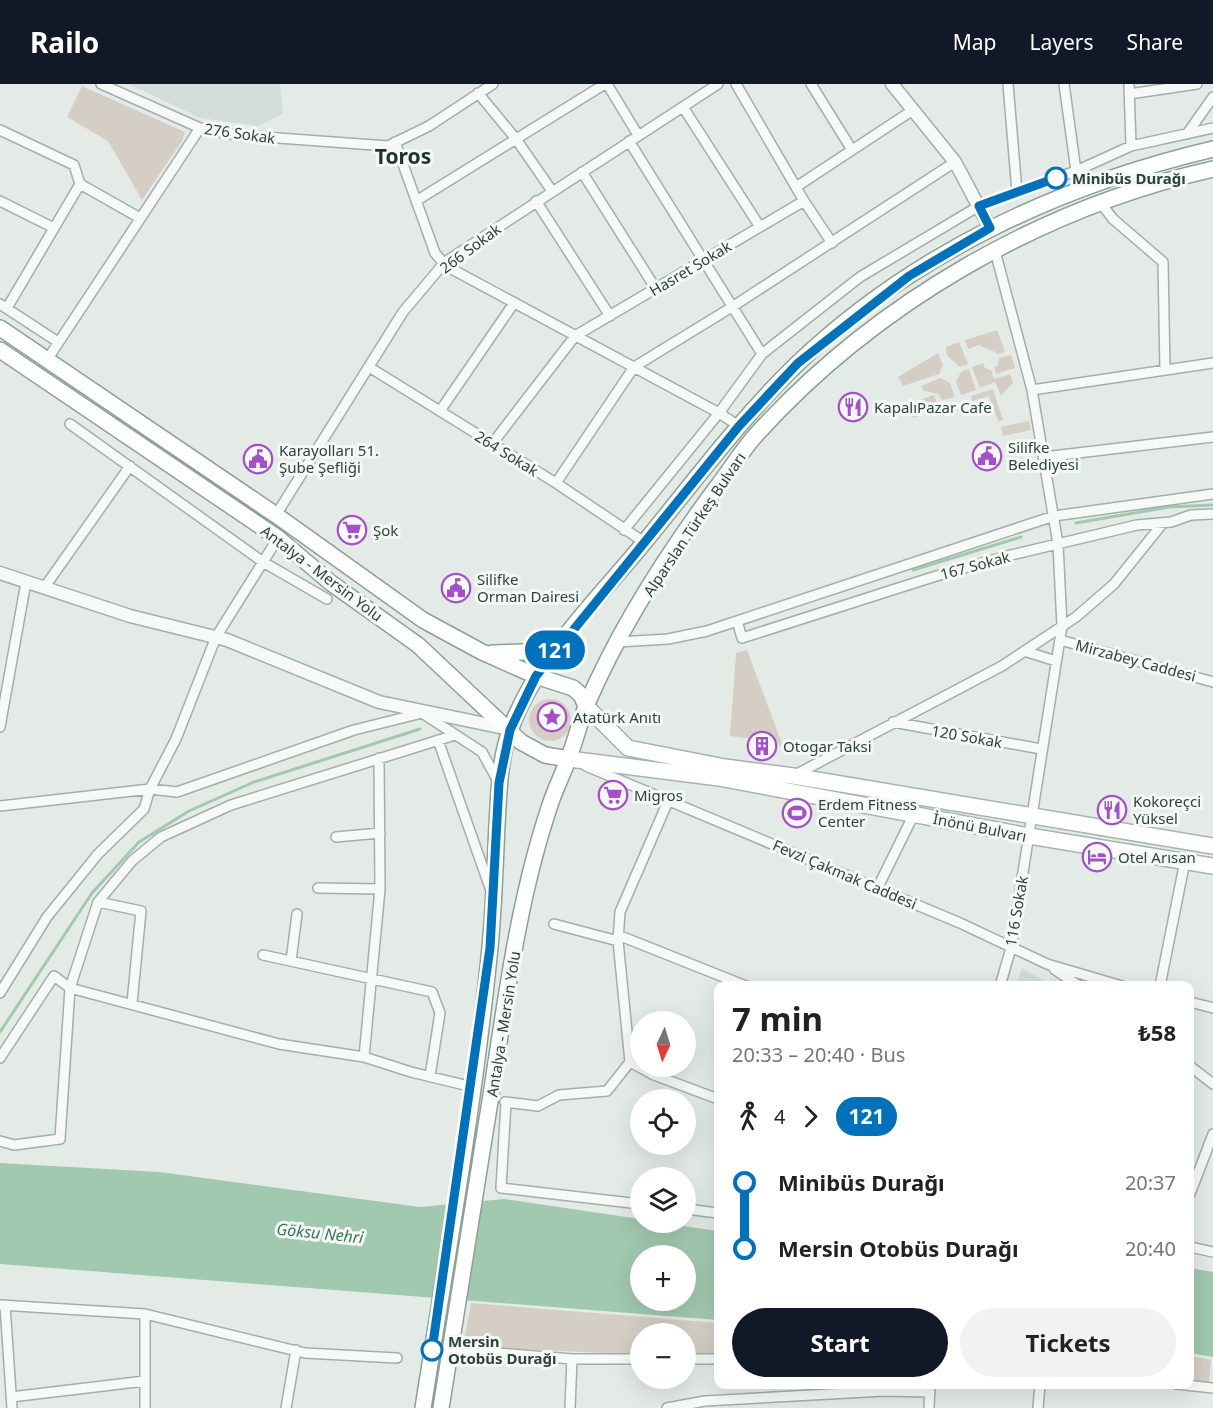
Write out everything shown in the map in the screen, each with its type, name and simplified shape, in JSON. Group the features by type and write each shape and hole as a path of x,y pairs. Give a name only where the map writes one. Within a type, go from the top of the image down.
{"main road":[{"name":"Alparslan Türkeş Bulvarı","path":"510,730 536,676 554,651 739,426 798,363 838,329 909,276 990,228 1081,188 1175,158 1213,149"},
{"name":"Alparslan Türkeş Bulvarı","path":"586,706 618,642 664,563 697,513 752,440 795,394 853,345 917,298 1045,224 1100,202 1169,179 1213,170"},
{"name":"Antalya - Mersin Yolu","path":"0,328 276,515 423,620 482,652 536,676"},
{"name":"Antalya - Mersin Yolu","path":"0,350 278,538 331,583 418,645 510,730"},
{"path":"482,652 522,654 554,651"},
{"path":"536,676 573,688 581,695 586,706"},
{"name":"Antalya - Mersin Yolu","path":"441,1408 522,908 549,807 586,706"},
{"name":"İnönü Bulvarı","path":"586,706 628,748 725,767 794,776 1213,846"},
{"path":"510,730 521,742 532,748 545,754 568,759"},
{"path":"423,1408 490,948 499,783 510,730"},
{"name":"İnönü Bulvarı","path":"568,759 719,778 1029,836 1213,866"}],"street":[{"name":"276 Sokak","path":"101,84 200,128 237,135 392,144"},
{"path":"493,84 429,126 392,144 435,253 444,264 739,426"},
{"path":"416,201 606,84 638,135"},
{"path":"736,84 804,201 832,243"},
{"path":"811,84 852,150"},
{"path":"892,84 956,162 990,228"},
{"path":"1008,84 1017,192"},
{"path":"1064,84 1076,171 1081,188"},
{"path":"1131,146 1129,89 1197,84"},
{"name":"266 Sokak","path":"276,515 403,312 444,264 536,201 716,85"},
{"path":"478,93 516,139 552,191"},
{"path":"1187,134 1213,97"},
{"path":"683,107 760,227"},
{"path":"796,187 913,110"},
{"path":"47,360 200,128"},
{"path":"624,530 719,413 762,354 860,277 979,206 1076,171 1131,146 1213,128"},
{"path":"0,130 74,165 80,184 140,218"},
{"path":"629,141 762,354"},
{"path":"556,483 634,367 732,307 956,162"},
{"path":"582,172 656,289"},
{"path":"58,342 3,306 80,184"},
{"path":"0,201 54,228"},
{"path":"536,201 610,316"},
{"name":"Hasret Sokak","path":"492,444 575,336 804,201"},
{"path":"1100,202 1113,219 1163,262 1165,370"},
{"name":"116 Sokak","path":"995,251 1032,390 1058,544 1062,626 1030,816 1029,836 1011,948 1001,981"},
{"path":"440,411 514,303"},
{"path":"1032,390 1213,363"},
{"name":"264 Sokak","path":"369,367 556,483 644,542"},
{"path":"70,424 263,562 327,599"},
{"path":"1044,458 1213,437"},
{"path":"44,588 130,466"},
{"path":"618,642 668,639 707,631 1054,516 1213,494"},
{"name":"167 Sokak","path":"737,621 742,638 933,577 1058,544 1137,525 1163,523 1191,515 1213,514"},
{"path":"794,776 892,722 1002,666 1062,626 1114,584 1163,523"},
{"path":"0,993 47,917 98,854 144,809 150,789 176,739 216,637 278,538"},
{"path":"0,573 130,616 216,637 380,702 422,713 510,730"},
{"path":"0,727 26,582"},
{"name":"Mirzabey Caddesi","path":"1060,640 1213,682"},
{"path":"1024,651 1056,661"},
{"path":"0,806 150,789 177,792 354,730 422,713 482,752 499,783"},
{"name":"120 Sokak","path":"892,722 1041,749"},
{"path":"0,1141 14,1145 60,1139 70,988 98,902 132,861 161,837 231,805 455,735"},
{"path":"438,740 493,895"},
{"path":"364,1057 380,889 380,758"},
{"name":"Fevzi Çakmak Caddesi","path":"568,759 669,799 960,923 1047,964 1105,981"},
{"path":"630,1203 501,1188 505,1102 538,1106 559,1095 607,1091 630,1062 618,938 620,912 669,799"},
{"path":"877,889 914,814"},
{"path":"336,837 380,833"},
{"path":"1161,981 1185,861"},
{"path":"318,888 380,889"},
{"path":"98,902 141,911 132,1003"},
{"path":"291,962 297,914"},
{"path":"554,924 618,938 733,981"},
{"path":"262,955 432,992 440,1013 429,1076"},
{"path":"1047,964 1072,981"},
{"path":"0,1058 54,976 70,988 279,1044 364,1057 465,1085"},
{"path":"1194,1003 1213,1008"},
{"path":"1194,1069 1213,1084"},
{"path":"659,1077 714,1098"},
{"path":"1194,1174 1213,1134"},
{"path":"696,1210 714,1212"},
{"path":"1194,1248 1213,1252"},
{"path":"12,1408 2,1305 145,1314 296,1350 397,1358"},
{"path":"145,1314 145,1408"},
{"path":"450,1349 572,1359 630,1359"},
{"path":"286,1408 296,1350"},
{"path":"570,1408 572,1359"},
{"path":"696,1359 714,1359"},
{"path":"12,1397 145,1381"},
{"path":"1194,1386 1213,1388"},
{"path":"667,1408 705,1401 907,1389"},
{"path":"929,1408 930,1389"},
{"path":"1038,1408 1040,1389"}],"shaded area":[{"path":"129,84 280,84 283,114 258,126 200,118"},
{"path":"82,86 185,132 182,141 142,200 108,141 67,117"},
{"path":"997,330 1005,352 999,354 979,345 968,349 965,340"},
{"path":"959,342 968,364 959,367 948,356 946,347"},
{"path":"938,353 943,365 939,374 903,386 898,377"},
{"path":"1011,355 1015,368 996,374 994,367 998,365 999,358"},
{"path":"983,363 985,368 991,370 994,379 1010,374 1013,383 1001,396 995,382 980,388 972,367"},
{"path":"969,369 976,390 961,395 956,381 961,372"},
{"path":"940,378 950,383 955,397 942,400 938,394 924,391 921,386"},
{"path":"993,389 1003,420 998,421 989,396 972,401 971,396"},
{"path":"934,395 937,403 920,409 922,415 913,418 908,404"},
{"path":"1029,421 1031,430 1003,436 1001,427"},
{"path":"747,650 785,752 777,742 730,736 736,653"},
{"path":"550,699 565,705 571,720 565,735 550,741 535,735 529,720 535,705"},
{"path":"1022,968 1044,981 1017,981"},
{"path":"471,1303 714,1323 714,1355 696,1355 696,1323 630,1323 630,1354 463,1346"},
{"path":"1194,1357 1211,1360 1209,1382 1194,1381"}],"water":[{"name":"Göksu Nehri","path":"0,1163 159,1172 420,1207 504,1199 630,1218 630,1233 696,1233 696,1228 714,1230 714,1320 0,1264"},
{"path":"1194,1269 1213,1272 1213,1357 1194,1354"}],"waterway":[{"path":"1076,523 1169,507 1213,505"},
{"path":"913,570 1021,537"},
{"path":"0,1032 92,893 139,842 189,811 254,782 420,729"}],"bus line":[{"name":"121","path":"432,1350 466,1129 490,948 499,783 510,730 536,676 739,426 798,363 838,329 909,276 990,228 979,206 1056,178"}],"place":[{"name":"Minibüs Durağı","path":"1056,178"},
{"name":"KapalıPazar Cafe","path":"853,407"},
{"name":"Silifke Belediyesi","path":"987,456"},
{"name":"Karayolları 51. Şube Şefliği","path":"258,459"},
{"name":"Şok","path":"352,530"},
{"name":"Silifke Orman Dairesi","path":"456,588"},
{"name":"Atatürk Anıtı","path":"552,717"},
{"name":"Otogar Taksi","path":"762,746"},
{"name":"Migros","path":"613,795"},
{"name":"Kokoreçci Yüksel","path":"1112,810"},
{"name":"Erdem Fitness Center","path":"797,813"},
{"name":"Otel Arısan","path":"1097,857"},
{"name":"Mersin Otobüs Durağı","path":"432,1350"}],"district":[{"name":"Toros","path":"403,156"}]}
